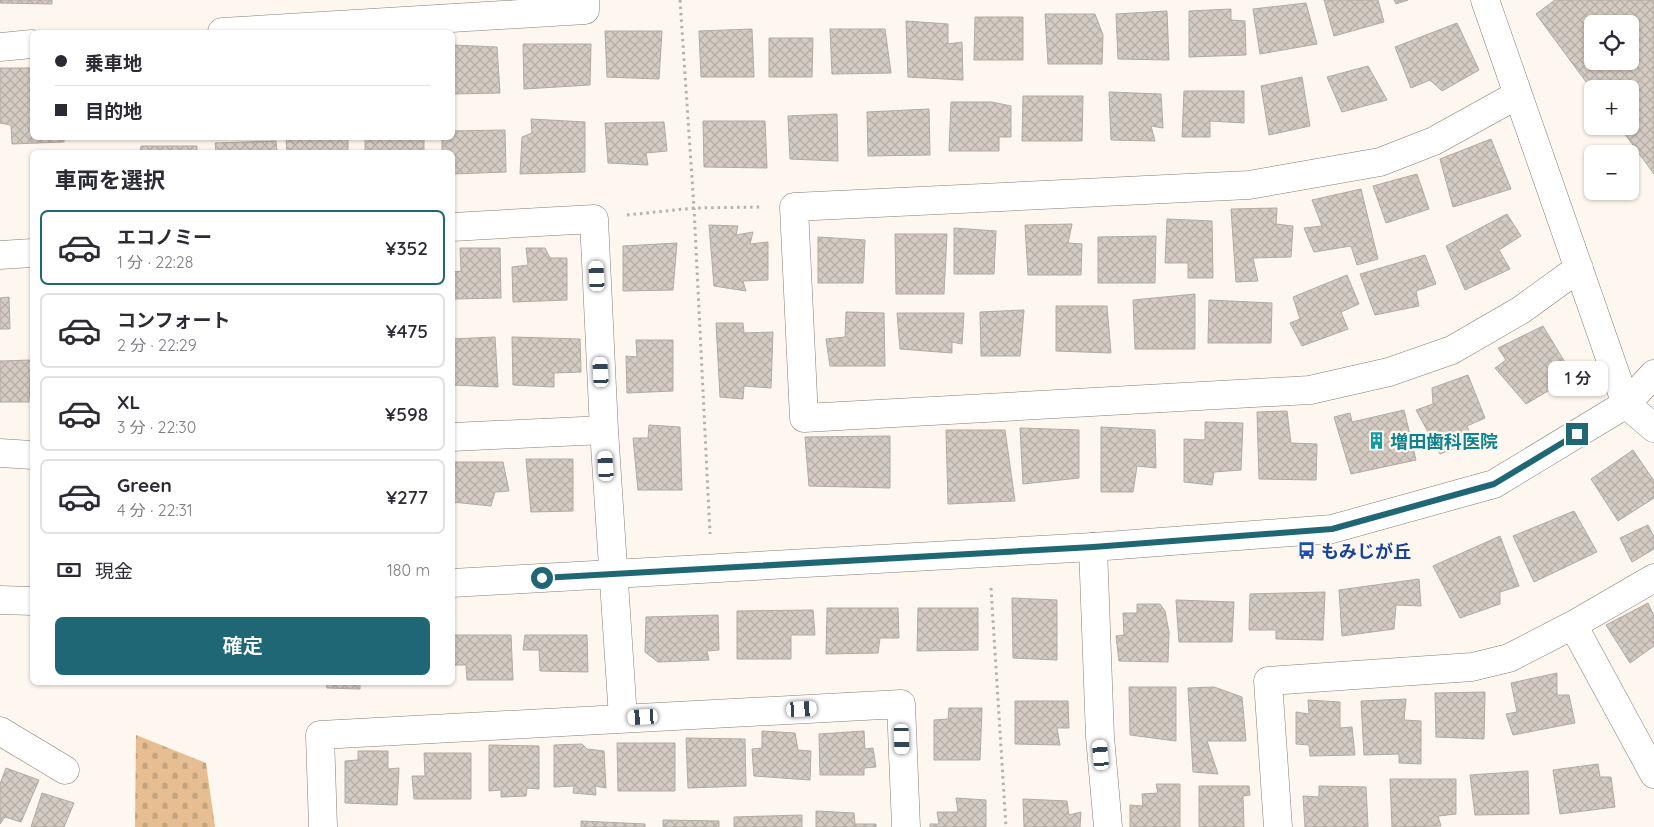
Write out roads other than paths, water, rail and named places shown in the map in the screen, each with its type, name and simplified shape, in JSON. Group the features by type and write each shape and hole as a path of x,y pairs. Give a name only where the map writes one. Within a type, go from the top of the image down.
{"street":[{"path":"255,30 585,10 584,0"},
{"path":"1484,0 1536,143 1626,404 1654,428"},
{"path":"0,46 30,44"},
{"path":"1517,95 1434,141 1380,162 1248,185 794,207 804,418 1310,390 1389,372 1452,350 1520,310 1579,268"},
{"path":"455,227 594,218 604,430 623,718"},
{"path":"0,255 30,253"},
{"path":"455,583 1093,547 1332,529 1494,484 1626,404 1654,374"},
{"path":"455,437 604,430"},
{"path":"0,453 30,455"},
{"path":"1093,547 1100,737 1108,827"},
{"path":"1278,827 1268,681 1472,667 1509,658 1573,625 1654,578"},
{"path":"0,600 30,601"},
{"path":"1573,625 1654,774"},
{"path":"323,827 320,735 901,704 906,827"},
{"path":"0,731 65,770"}],"place":[{"name":"増田歯科医院","path":"1376,441"},
{"name":"もみじが丘","path":"1307,551"}]}
